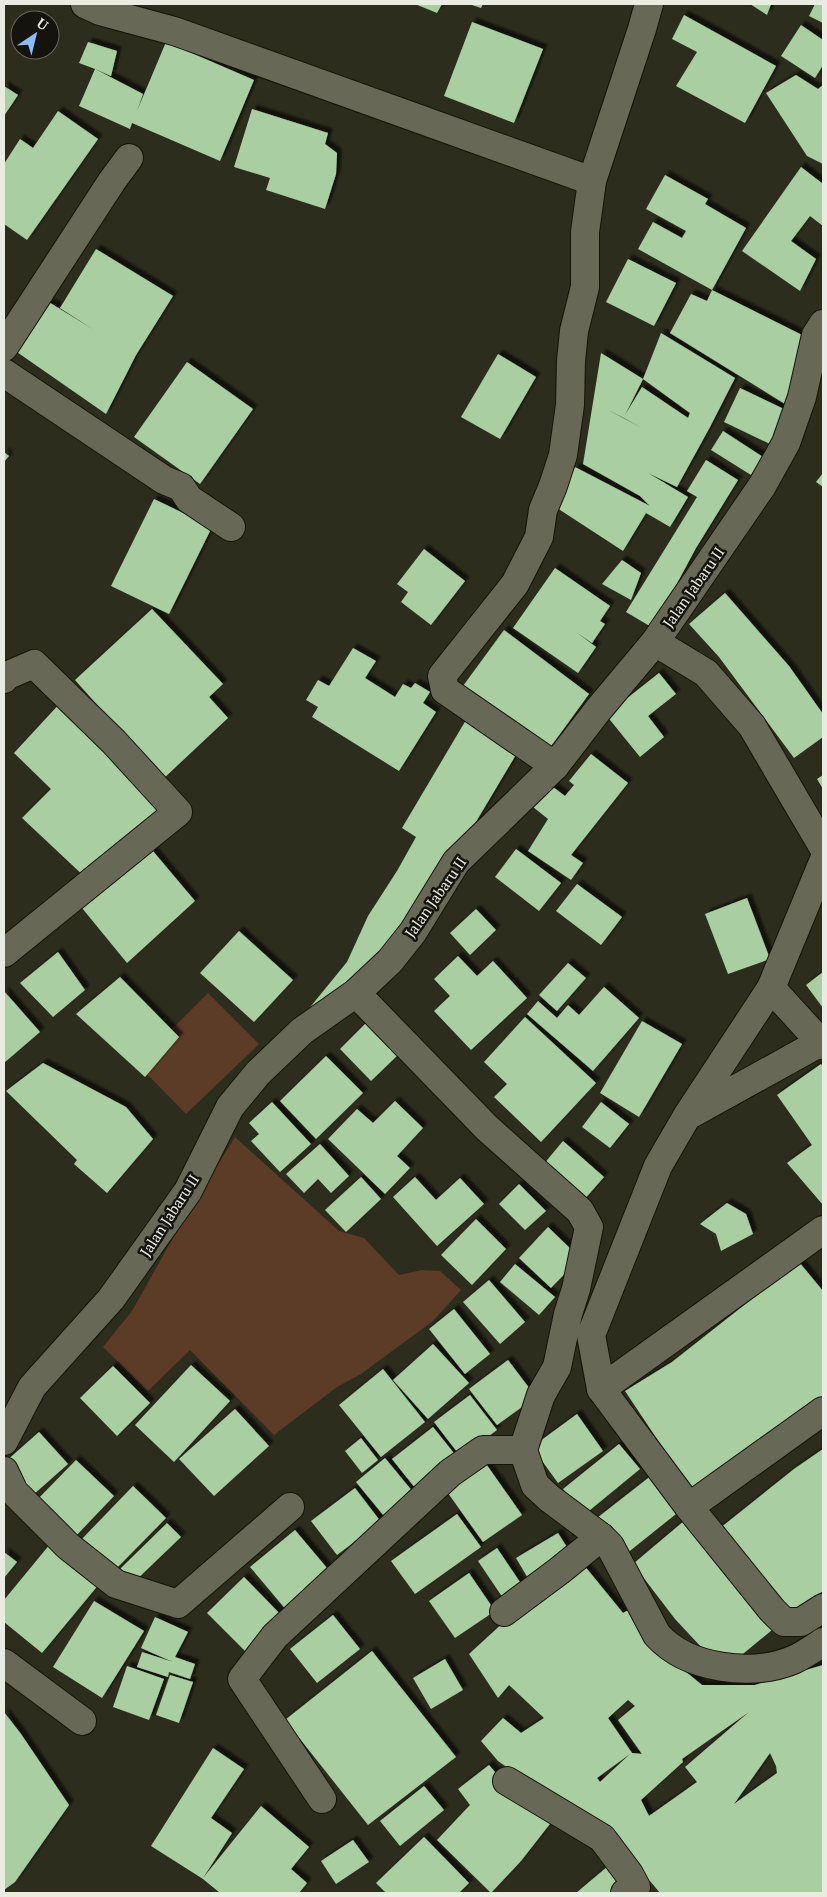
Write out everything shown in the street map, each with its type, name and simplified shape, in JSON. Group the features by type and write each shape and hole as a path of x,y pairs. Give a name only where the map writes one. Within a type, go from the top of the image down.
{"street":[{"path":"85,4 100,11 174,31 592,182"},
{"path":"555,766 445,690 442,676 515,584 539,537 543,510 563,455 570,405 574,331 585,287 585,232 592,182 649,4"},
{"path":"4,348 112,181 129,158"},
{"name":"Jalan Jabaru II","path":"4,1441 32,1387 111,1299 188,1191 230,1107 258,1073 302,1031 356,993 390,961 407,939 456,862 555,766 598,710 655,642 762,486 781,452 802,397 816,335 823,324"},
{"path":"4,372 164,480 181,487 189,499 231,527"},
{"path":"655,642 706,673 752,726 823,847"},
{"path":"4,679 34,664 114,742 178,812 4,953"},
{"path":"823,862 771,988 687,1116 658,1166 590,1336 601,1389 689,1507 772,1610 784,1622 801,1622 823,1608"},
{"path":"687,1116 822,1044 771,988"},
{"path":"356,993 487,1128 580,1211 589,1227 587,1243 568,1314 557,1367 540,1395 523,1450 535,1485 549,1498 601,1536 610,1546 656,1635 666,1645 680,1654 704,1663 739,1669 758,1668 793,1660 823,1642"},
{"path":"601,1389 823,1230"},
{"path":"689,1507 823,1411"},
{"path":"322,1798 242,1679 275,1636 450,1473 483,1450 523,1450"},
{"path":"4,1472 14,1492 68,1546 116,1584 178,1604 290,1507"},
{"path":"504,1612 559,1571 601,1536"},
{"path":"4,1663 82,1721"},
{"path":"507,1781 602,1838 629,1874 633,1891"}],"shaded area":[{"path":"208,993 259,1044 186,1114 137,1064"},
{"path":"235,1137 339,1231 364,1238 399,1275 422,1270 440,1271 461,1290 433,1321 361,1374 337,1387 274,1435 190,1350 148,1391 103,1347 132,1311 178,1229"}],"building":[{"path":"415,4 442,4 437,13"},
{"path":"469,4 483,4 481,8"},
{"path":"750,4 771,4 767,15"},
{"path":"815,4 823,4 823,23 809,16"},
{"path":"684,15 776,66 745,123 676,86 697,52 672,39"},
{"path":"472,22 543,49 514,123 444,96"},
{"path":"801,25 823,40 823,65 815,78 781,56"},
{"path":"88,42 117,51 111,76 79,63"},
{"path":"166,42 254,80 220,161 132,123 130,129 79,106 95,69 143,94 137,111"},
{"path":"796,75 818,89 823,85 823,164 807,156 766,93"},
{"path":"4,86 18,95 4,116"},
{"path":"252,109 328,133 325,144 337,153 336,174 325,209 266,190 270,178 234,167"},
{"path":"58,111 98,139 27,240 4,224 4,164 20,139 33,148"},
{"path":"801,167 823,184 823,226 810,216 791,241 816,259 800,291 742,251"},
{"path":"665,175 708,199 705,204 746,228 712,290 638,249 653,222 682,238 686,231 646,209"},
{"path":"96,249 173,296 136,355 106,414 14,350 47,301 94,330 60,308"},
{"path":"628,259 676,283 654,326 606,302"},
{"path":"712,290 808,338 785,404 670,333 691,294 707,301"},
{"path":"661,333 735,378 677,487 648,473 688,497 670,527 646,513 623,551 557,508 575,467 650,506 640,496 583,464 601,353 643,379","holes":["643,379 690,413 688,418 642,387 625,415"]},
{"path":"498,354 536,377 500,439 461,417"},
{"path":"187,362 253,409 200,484 134,437"},
{"path":"740,388 786,410 770,444 724,422"},
{"path":"723,431 763,457 751,475 711,450"},
{"path":"4,452 9,456 4,462"},
{"path":"706,460 738,480 696,548 653,628 626,612 697,497 687,491"},
{"path":"823,473 823,487 816,482"},
{"path":"154,499 212,527 169,614 111,586"},
{"path":"424,549 465,581 431,625 401,602 408,592 397,584"},
{"path":"622,560 641,573 631,600 602,584"},
{"path":"555,568 610,606 600,621 605,624 592,643 576,632 596,647 578,673 513,628"},
{"path":"725,593 789,666 823,714 823,737 794,758 719,657 689,624"},
{"path":"152,609 223,684 209,697 228,718 163,779 75,680"},
{"path":"504,630 589,694 549,749 463,686"},
{"path":"353,648 376,661 365,678 395,697 403,684 411,688 415,683 430,692 423,703 436,712 399,771 312,717 318,707 306,700 318,680 329,686"},
{"path":"659,673 676,694 648,716 664,737 640,757 606,715"},
{"path":"63,700 162,807 87,879 22,818 51,789 14,753"},
{"path":"466,720 520,748 452,862 371,975 307,1011 347,962 368,916 416,837 402,828"},
{"path":"591,754 628,783 571,855 583,863 571,880 528,851 548,819 528,803 545,781 565,796 574,785 569,781"},
{"path":"823,775 823,789 817,779"},
{"path":"147,844 195,901 127,963 82,908"},
{"path":"516,849 561,883 539,911 495,877"},
{"path":"577,884 622,917 601,945 556,911"},
{"path":"747,898 770,959 728,974 705,914"},
{"path":"476,909 496,930 470,955 450,933"},
{"path":"239,931 293,980 254,1022 200,973"},
{"path":"58,952 85,990 53,1017 20,983"},
{"path":"458,956 477,976 493,961 527,998 471,1050 434,1011 450,996 434,979"},
{"path":"568,963 586,978 557,1011 539,995"},
{"path":"823,972 823,1008 806,985"},
{"path":"120,977 179,1037 145,1077 76,1014"},
{"path":"604,987 639,1018 593,1071 527,1014 538,1001 557,1018 568,1005 579,1015"},
{"path":"4,991 40,1032 4,1063"},
{"path":"525,1017 596,1083 541,1142 494,1097 507,1084 484,1062"},
{"path":"368,1021 400,1053 371,1081 340,1049"},
{"path":"642,1021 682,1044 639,1117 600,1093"},
{"path":"326,1056 363,1093 316,1139 280,1101"},
{"path":"43,1063 126,1107 153,1139 107,1193 74,1164 77,1160 6,1091"},
{"path":"821,1064 823,1067 823,1205 787,1163 812,1145 777,1095"},
{"path":"395,1101 423,1128 397,1156 410,1168 385,1194 328,1139 357,1109 373,1123"},
{"path":"272,1102 311,1144 280,1172 251,1141 259,1134 249,1123"},
{"path":"601,1102 629,1124 610,1148 582,1127"},
{"path":"563,1141 604,1177 583,1201 543,1165"},
{"path":"320,1144 349,1176 331,1193 318,1179 304,1193 286,1174"},
{"path":"361,1177 381,1199 346,1232 325,1210"},
{"path":"415,1177 436,1200 460,1178 484,1204 437,1246 393,1197"},
{"path":"519,1184 546,1211 525,1230 499,1204"},
{"path":"727,1203 746,1214 753,1234 721,1251 716,1234 700,1224"},
{"path":"476,1219 506,1249 472,1285 441,1255"},
{"path":"548,1227 580,1258 551,1288 519,1258"},
{"path":"799,1262 823,1291 823,1404 695,1496 625,1391 672,1362"},
{"path":"515,1264 555,1297 539,1315 500,1282"},
{"path":"489,1280 525,1322 500,1344 463,1302"},
{"path":"454,1309 490,1354 465,1374 429,1329"},
{"path":"433,1344 469,1383 428,1419 393,1380"},
{"path":"508,1360 536,1397 497,1425 469,1389"},
{"path":"191,1365 230,1401 174,1462 135,1425"},
{"path":"113,1366 150,1403 117,1436 80,1398"},
{"path":"383,1369 425,1422 381,1457 339,1405"},
{"path":"470,1395 497,1430 461,1457 434,1422"},
{"path":"235,1409 269,1446 214,1496 179,1459"},
{"path":"577,1414 603,1451 558,1483 532,1447"},
{"path":"433,1427 457,1457 416,1489 392,1459"},
{"path":"39,1432 68,1464 33,1495 4,1463"},
{"path":"361,1438 378,1460 362,1473 345,1451"},
{"path":"619,1444 640,1469 584,1515 563,1489"},
{"path":"823,1449 823,1591 788,1615 719,1529 794,1469"},
{"path":"385,1458 413,1492 384,1516 356,1482"},
{"path":"76,1460 114,1496 72,1540 34,1503"},
{"path":"484,1461 522,1515 483,1542 445,1489"},
{"path":"652,1475 681,1510 626,1554 597,1518"},
{"path":"133,1486 166,1518 114,1571 81,1540"},
{"path":"355,1488 381,1522 337,1555 311,1521"},
{"path":"457,1514 481,1547 415,1594 391,1561"},
{"path":"684,1521 727,1577 753,1604 772,1630 732,1663 703,1649 675,1619 633,1564"},
{"path":"167,1523 181,1537 132,1584 118,1571"},
{"path":"295,1530 332,1574 288,1612 250,1567"},
{"path":"558,1533 572,1555 529,1580 516,1558"},
{"path":"51,1543 100,1583 42,1653 4,1622 4,1600"},
{"path":"497,1548 526,1591 507,1604 478,1561"},
{"path":"4,1552 17,1562 4,1578"},
{"path":"583,1564 623,1613 634,1607 670,1659 702,1685 755,1685 823,1665 823,1893 660,1893 650,1881 641,1889 525,1780 498,1761 481,1741 503,1718 521,1733 544,1718 509,1685 498,1698 469,1654 541,1588","holes":["628,1700 635,1706 618,1720 642,1754 632,1753 608,1718","749,1712 685,1767 697,1782 649,1816 641,1800 683,1762 682,1759","770,1753 777,1773 734,1804","630,1754 600,1782 597,1778"]},
{"path":"469,1573 495,1611 455,1638 429,1601"},
{"path":"244,1577 282,1616 245,1651 207,1613"},
{"path":"94,1601 144,1631 102,1698 53,1667"},
{"path":"333,1615 360,1649 317,1683 290,1649"},
{"path":"155,1617 188,1632 175,1657 195,1664 190,1679 169,1672 168,1677 137,1667 142,1652 173,1662 141,1648"},
{"path":"372,1651 456,1757 368,1825 285,1720"},
{"path":"445,1659 463,1690 431,1709 413,1678"},
{"path":"127,1666 164,1679 149,1720 113,1707"},
{"path":"170,1675 193,1682 179,1723 156,1715"},
{"path":"4,1712 69,1805 15,1882 4,1890"},
{"path":"213,1748 244,1769 211,1818 232,1833 203,1878 261,1806 309,1847 291,1869 307,1883 299,1893 220,1893 203,1879 151,1846"},
{"path":"489,1765 507,1786 553,1820 521,1861 491,1893 437,1840 470,1805 458,1789"},
{"path":"424,1786 444,1810 400,1846 380,1821"},
{"path":"424,1837 469,1883 459,1893 386,1893 376,1883"},
{"path":"353,1840 369,1862 336,1884 321,1861"},
{"path":"607,1867 622,1888 614,1893 576,1893"}]}
